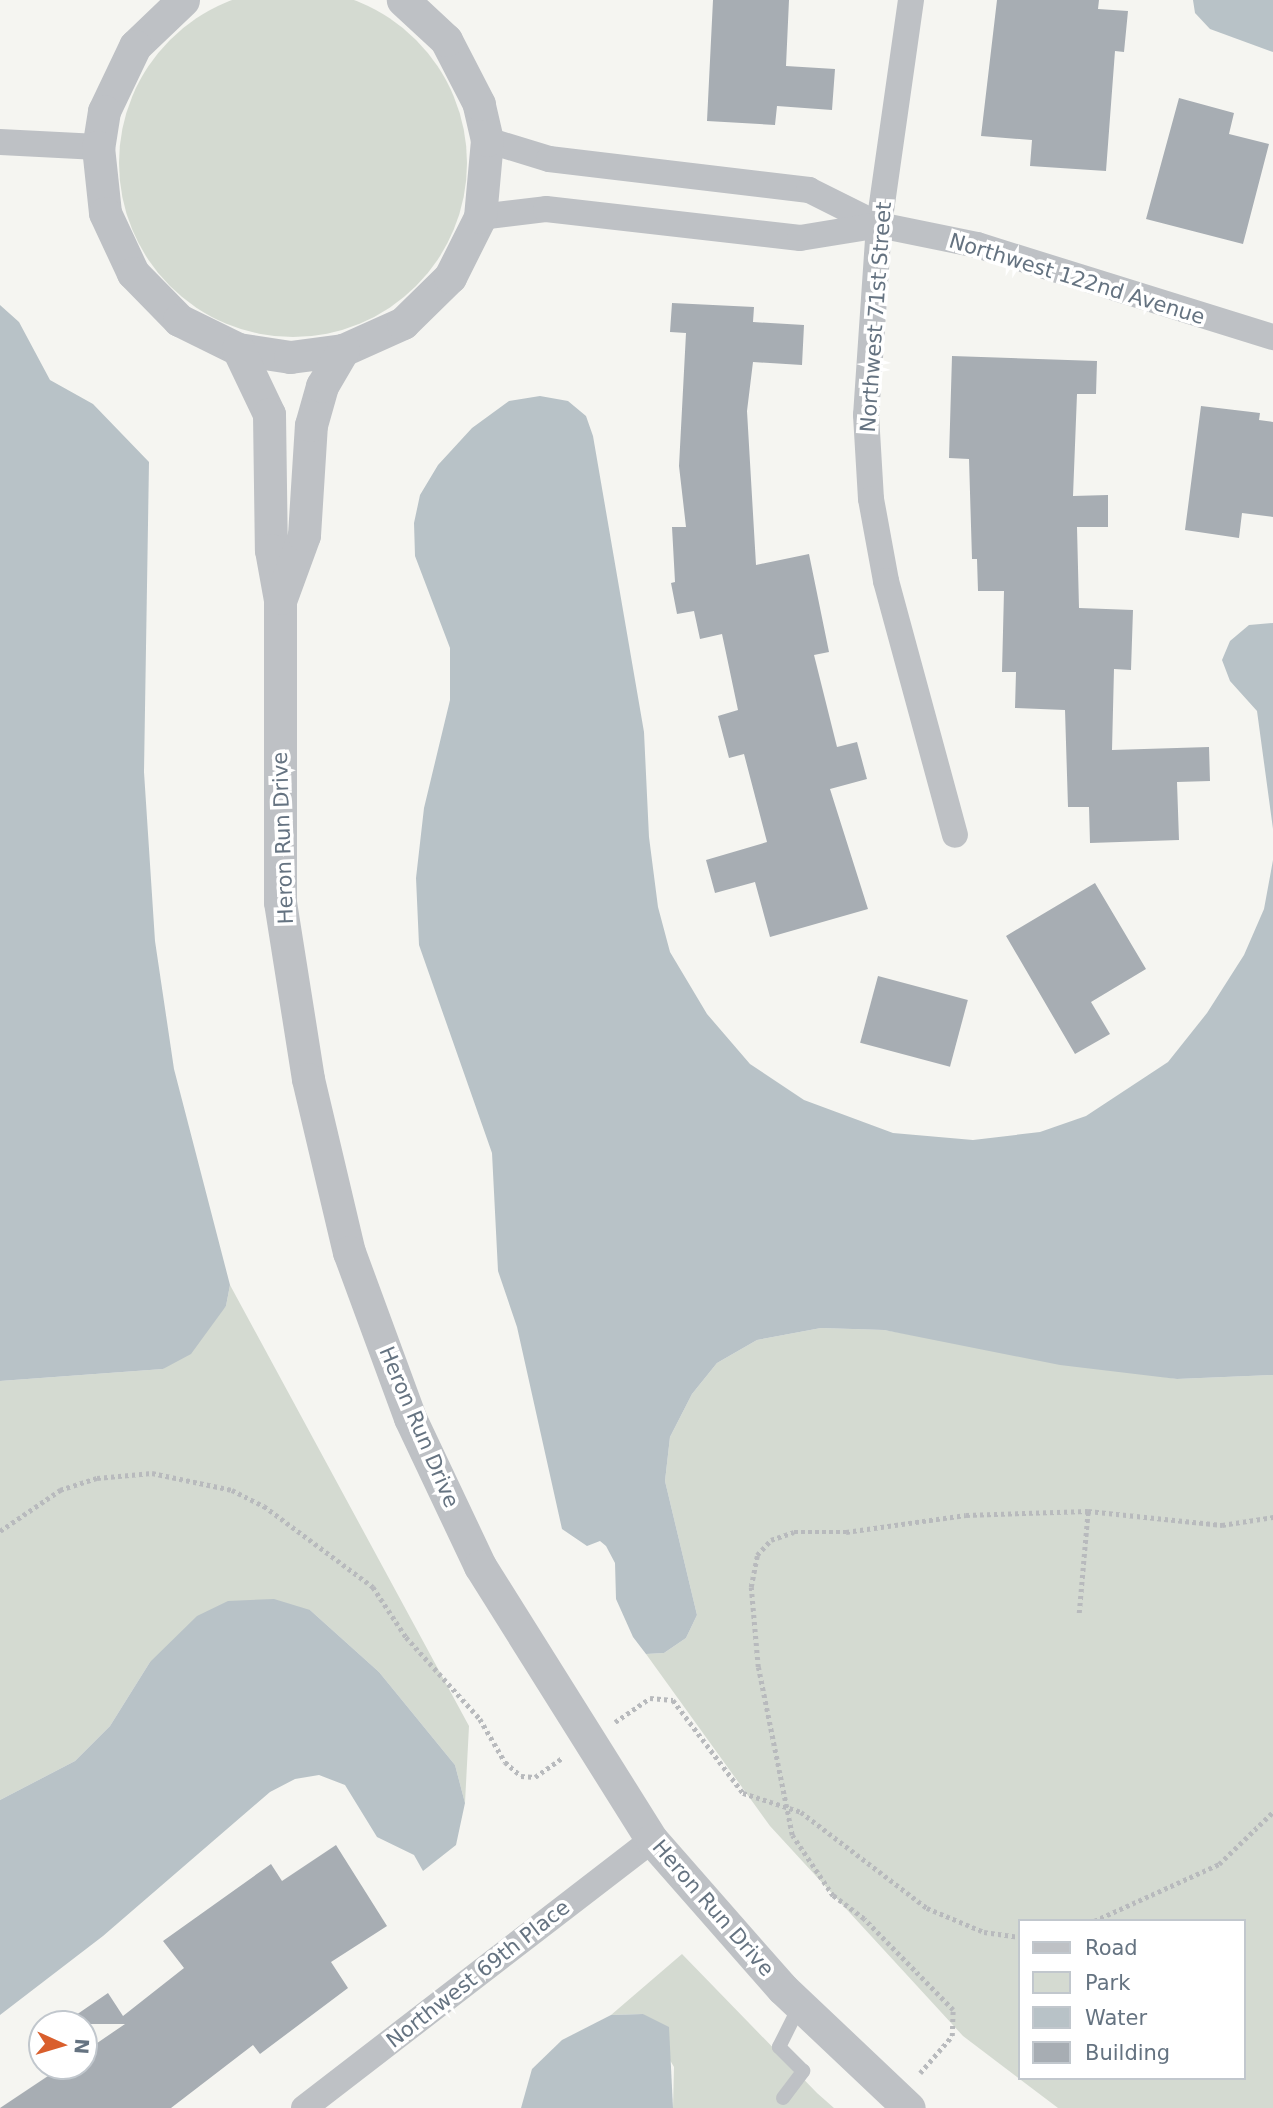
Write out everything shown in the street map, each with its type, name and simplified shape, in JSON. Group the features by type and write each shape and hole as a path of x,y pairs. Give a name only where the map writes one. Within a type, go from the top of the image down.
{"street":[{"path":"183,0 159,19 117,77 98,147 105,213 133,273 179,320 238,349 290,357 343,350 375,339 429,302 450,277 480,218 487,139 466,71 446,40 402,0"},
{"name":"Northwest 71st Street","path":"911,0 879,225 866,415 871,499 886,581 955,835"},
{"name":"Northwest 122nd Avenue","path":"487,139 549,159 809,190 879,225 977,245 1273,337"},
{"path":"0,142 98,147"},
{"name":"Northwest 122nd Avenue","path":"480,218 546,209 800,238 879,225"},
{"name":"Heron Run Drive","path":"238,349 269,414 271,550 280,600 280,902 308,1079 349,1252 410,1418 480,1566 652,1840 800,2005 904,2103"},
{"name":"Heron Run Drive","path":"280,600 303,535 311,425 322,386 343,350"},
{"name":"Northwest 69th Place","path":"304,2108 652,1840"}],"lane":[{"path":"783,2098 803,2071 779,2047 800,2005"}],"path":[{"path":"0,1531 60,1490 97,1478 152,1473 232,1490 264,1506 373,1587 406,1637 480,1719 505,1762 521,1776 535,1777 650,1698 666,1697 743,1793 783,1802 927,1908 984,1932 1018,1937"},
{"path":"1079,1613 1088,1511"},
{"path":"904,2103 952,2036 953,2010 864,1919 833,1896 792,1835 767,1724 753,1610 751,1587 762,1548 794,1532 846,1532 989,1513 1088,1511 1222,1525 1273,1517"},
{"path":"1098,1919 1219,1864 1273,1812"}],"green space":[{"path":"238,-1 348,-1 389,19 416,40 446,81 459,113 466,146 466,180 459,213 446,245 427,273 403,297 375,316 343,329 310,336 276,336 243,329 211,316 183,297 159,273 140,245 127,213 120,180 120,146 127,113 149,67 170,40 183,29 211,10"},
{"path":"230,1285 469,1726 465,1803 455,1765 379,1672 310,1610 150,1662 110,1726 75,1761 0,1800 0,1381 163,1369 226,1306"},
{"path":"821,1328 884,1330 1177,1379 1273,1375 1273,2108 1058,2108 1021,2080 1245,2080 1245,1919 1018,1919 1018,2078 963,2036 770,1826 646,1654 664,1653 686,1638 697,1615 665,1481 670,1437 692,1394 717,1363 757,1340"},
{"path":"682,1954 834,2108 673,2108 674,2067 643,2014 611,2015"}],"water":[{"path":"1193,0 1273,0 1273,52 1210,29 1195,13"},
{"path":"0,305 19,322 50,380 93,404 149,462 144,772 155,941 174,1069 230,1285 226,1306 191,1354 163,1369 0,1381"},
{"path":"540,396 568,401 586,416 593,436 644,732 649,837 658,907 670,952 707,1014 750,1064 804,1100 893,1133 973,1140 1040,1132 1086,1116 1168,1062 1207,1013 1244,955 1264,909 1273,860 1273,1375 1177,1379 1060,1365 884,1330 821,1328 757,1340 717,1363 692,1394 670,1437 665,1481 697,1615 686,1638 664,1653 646,1654 633,1637 616,1599 615,1563 606,1546 600,1541 587,1546 562,1529 517,1327 498,1271 492,1153 419,945 416,878 424,808 450,700 450,648 415,556 414,523 420,495 438,465 472,428 509,401"},
{"path":"1273,623 1273,829 1257,711 1230,681 1222,660 1230,641 1249,625"},
{"path":"274,1599 310,1610 379,1672 455,1765 465,1803 456,1845 423,1871 414,1855 377,1837 345,1785 319,1775 295,1779 270,1792 103,1936 0,2015 0,1800 75,1761 110,1726 150,1662 197,1616 228,1601"},
{"path":"643,2014 669,2027 673,2108 521,2108 532,2069 562,2040 611,2015"}],"building":[{"path":"713,0 789,0 786,66 835,69 832,110 777,106 775,125 707,121"},
{"path":"997,0 1099,0 1098,9 1128,11 1124,52 1115,51 1106,171 1030,166 1032,140 981,136"},
{"path":"1179,98 1234,113 1229,134 1269,144 1243,244 1146,219"},
{"path":"672,303 754,307 753,322 804,325 802,365 753,362 747,411 756,565 809,554 829,652 814,655 837,747 857,742 867,779 830,789 868,909 770,937 755,882 715,893 706,860 767,842 744,754 729,758 718,716 738,710 722,634 700,639 694,611 677,614 671,583 675,582 672,527 686,527 679,466 686,333 670,332"},
{"path":"952,356 1097,361 1096,394 1077,394 1073,496 1108,495 1108,527 1077,527 1079,608 1133,610 1131,670 1114,669 1112,750 1209,747 1210,781 1177,782 1179,840 1090,843 1089,807 1068,807 1065,710 1015,708 1016,672 1002,672 1004,591 978,591 977,559 972,559 969,459 949,458"},
{"path":"1201,406 1260,413 1259,420 1273,422 1273,517 1242,513 1239,538 1185,530"},
{"path":"1095,883 1146,969 1091,1002 1110,1034 1075,1054 1006,936"},
{"path":"878,976 968,1000 950,1067 860,1043"},
{"path":"336,1845 387,1926 331,1962 348,1988 260,2054 253,2045 171,2108 0,2108 42,2080 98,2080 98,2042 125,2024 98,2024 98,2010 83,2010 108,1993 123,2016 184,1968 163,1941 271,1864 282,1881"}]}
